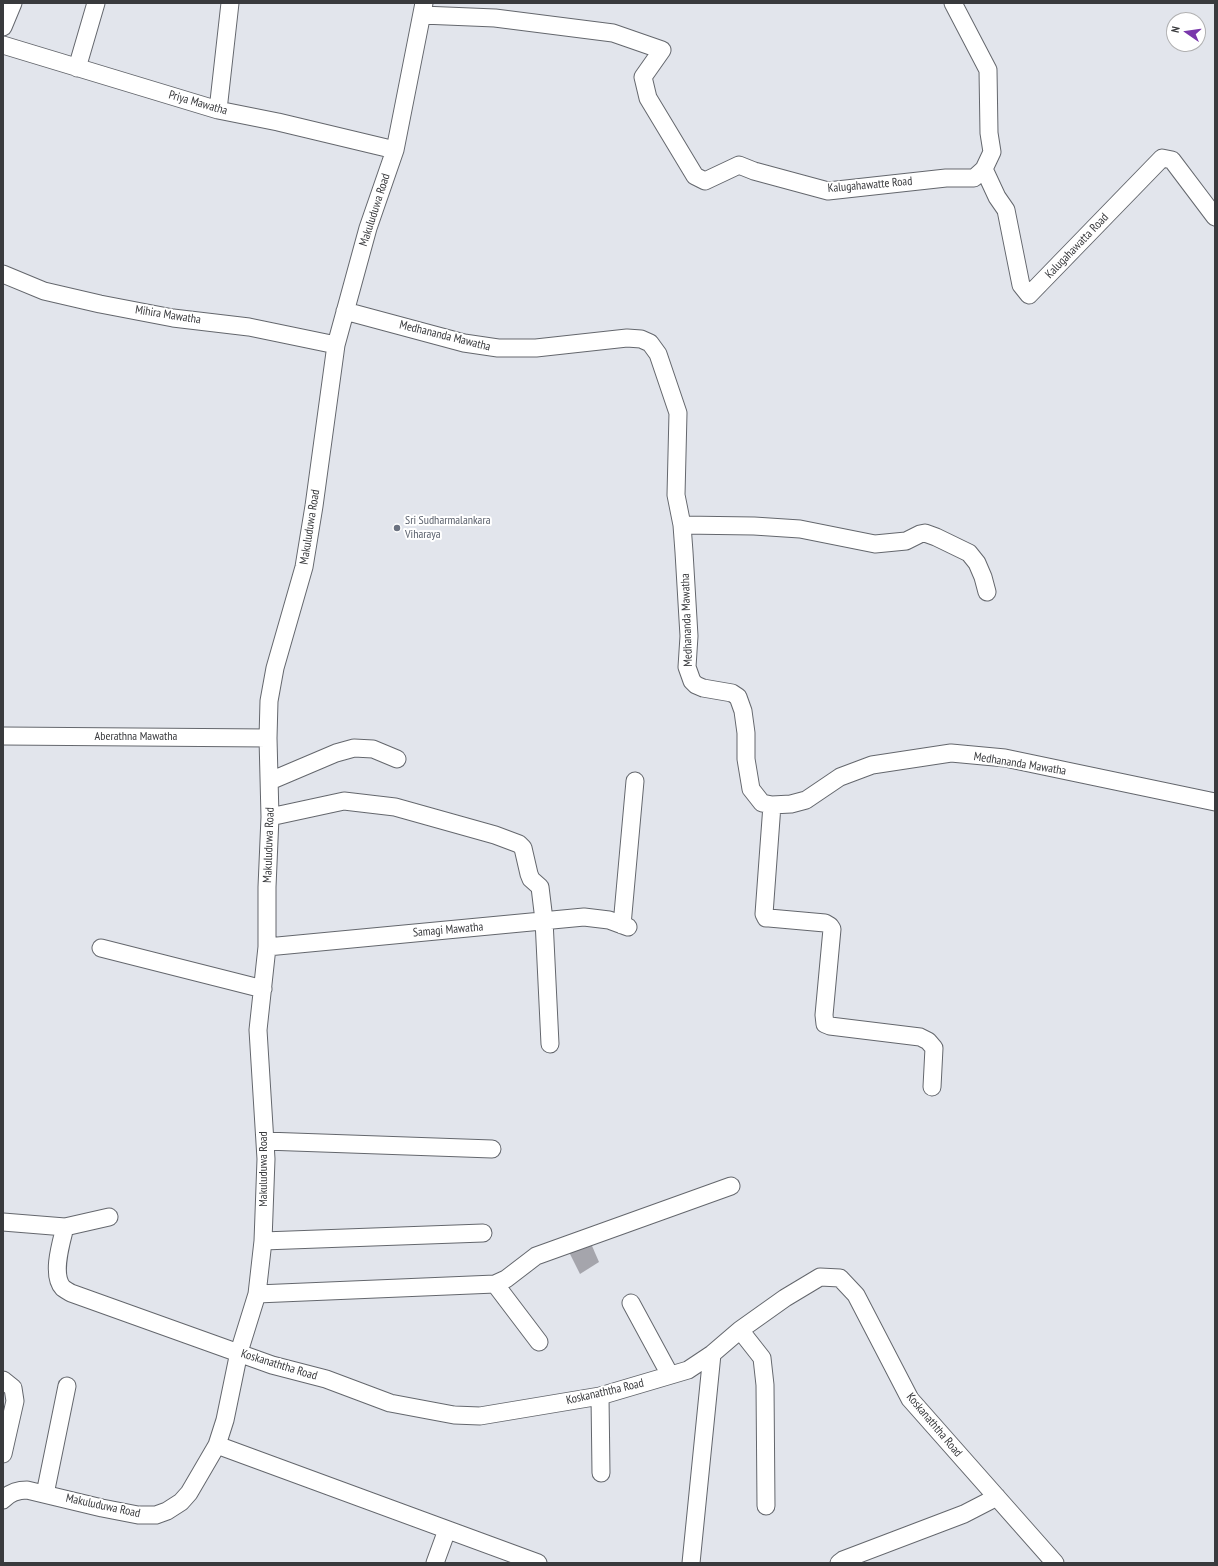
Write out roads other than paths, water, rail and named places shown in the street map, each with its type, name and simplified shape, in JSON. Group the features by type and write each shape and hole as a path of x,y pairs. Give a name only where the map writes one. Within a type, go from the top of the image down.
{"street":[{"path":"3,27 13,3"},
{"path":"77,68 96,3"},
{"path":"218,110 230,3"},
{"path":"953,3 988,70 989,133 992,152 984,169"},
{"name":"Kalugahawatte Road","path":"423,9 613,33 662,50 643,77 648,98 695,176 705,181 739,165 754,171 828,191 946,178 974,178 984,169"},
{"name":"Makuluduwa Road","path":"3,1482 18,1490 45,1494 138,1515 156,1516 174,1508 189,1493 216,1445 225,1420 239,1352 257,1294 263,1242 266,1159 258,1030 266,947 270,817 268,738 269,701 275,668 304,567 336,345 368,228 395,150 423,9"},
{"name":"Priya Mawatha","path":"3,44 77,68 218,110 278,122 395,150"},
{"name":"Kalugahawatta Road","path":"984,169 997,197 1006,210 1021,285 1029,295 1162,158 1172,160 1215,217"},
{"name":"Mihira Mawatha","path":"3,274 44,291 100,304 173,318 249,327 336,345"},
{"name":"Medhananda Mawatha","path":"345,311 464,343 498,348 536,348 627,338 641,339 650,343 658,354 678,413 676,495 682,526 689,636 687,668 692,681 696,685 703,688 732,693 738,697 744,711 746,759 751,790 762,803 772,805 791,804 806,800 840,777 872,765 951,753 1005,758 1215,802"},
{"path":"682,526 754,526 800,529 875,544 906,541 925,533 936,536 969,553 977,562 983,577 986,592"},
{"name":"Aberathna Mawatha","path":"3,736 268,738"},
{"path":"270,781 336,753 354,748 373,749 397,759"},
{"name":"Samagi Mawatha","path":"266,947 584,917 609,920 625,926 635,781"},
{"path":"270,817 344,801 395,807 514,841 523,848 531,879 540,887 544,920 550,1044"},
{"path":"772,805 764,914 766,918 824,923 830,926 832,930 824,1024 920,1037 928,1041 934,1048 932,1086"},
{"path":"101,948 263,989"},
{"path":"265,1141 492,1149"},
{"path":"257,1294 495,1284 506,1279 536,1256 731,1186"},
{"path":"3,1222 65,1227 109,1217"},
{"name":"Koskanaththa Road","path":"65,1227 57,1262 58,1277 62,1287 71,1293 272,1365 326,1379 390,1403 454,1414 480,1416 600,1396 688,1370 712,1354 740,1330 785,1298 820,1277 840,1278 856,1295 910,1399 1055,1563"},
{"path":"263,1242 483,1233"},
{"path":"495,1284 539,1342"},
{"path":"631,1304 670,1375"},
{"path":"740,1330 762,1358 765,1385 766,1506"},
{"path":"691,1563 712,1354"},
{"path":"3,1380 13,1388 15,1401 3,1454"},
{"path":"45,1494 67,1386"},
{"path":"600,1396 601,1473"},
{"path":"216,1445 538,1563"},
{"path":"3,1500 11,1493 18,1490"},
{"path":"839,1563 843,1560 964,1514 997,1497"},
{"path":"435,1563 447,1530"}],"place":[{"name":"Sri Sudharmalankara Viharaya","path":"397,528"}]}
